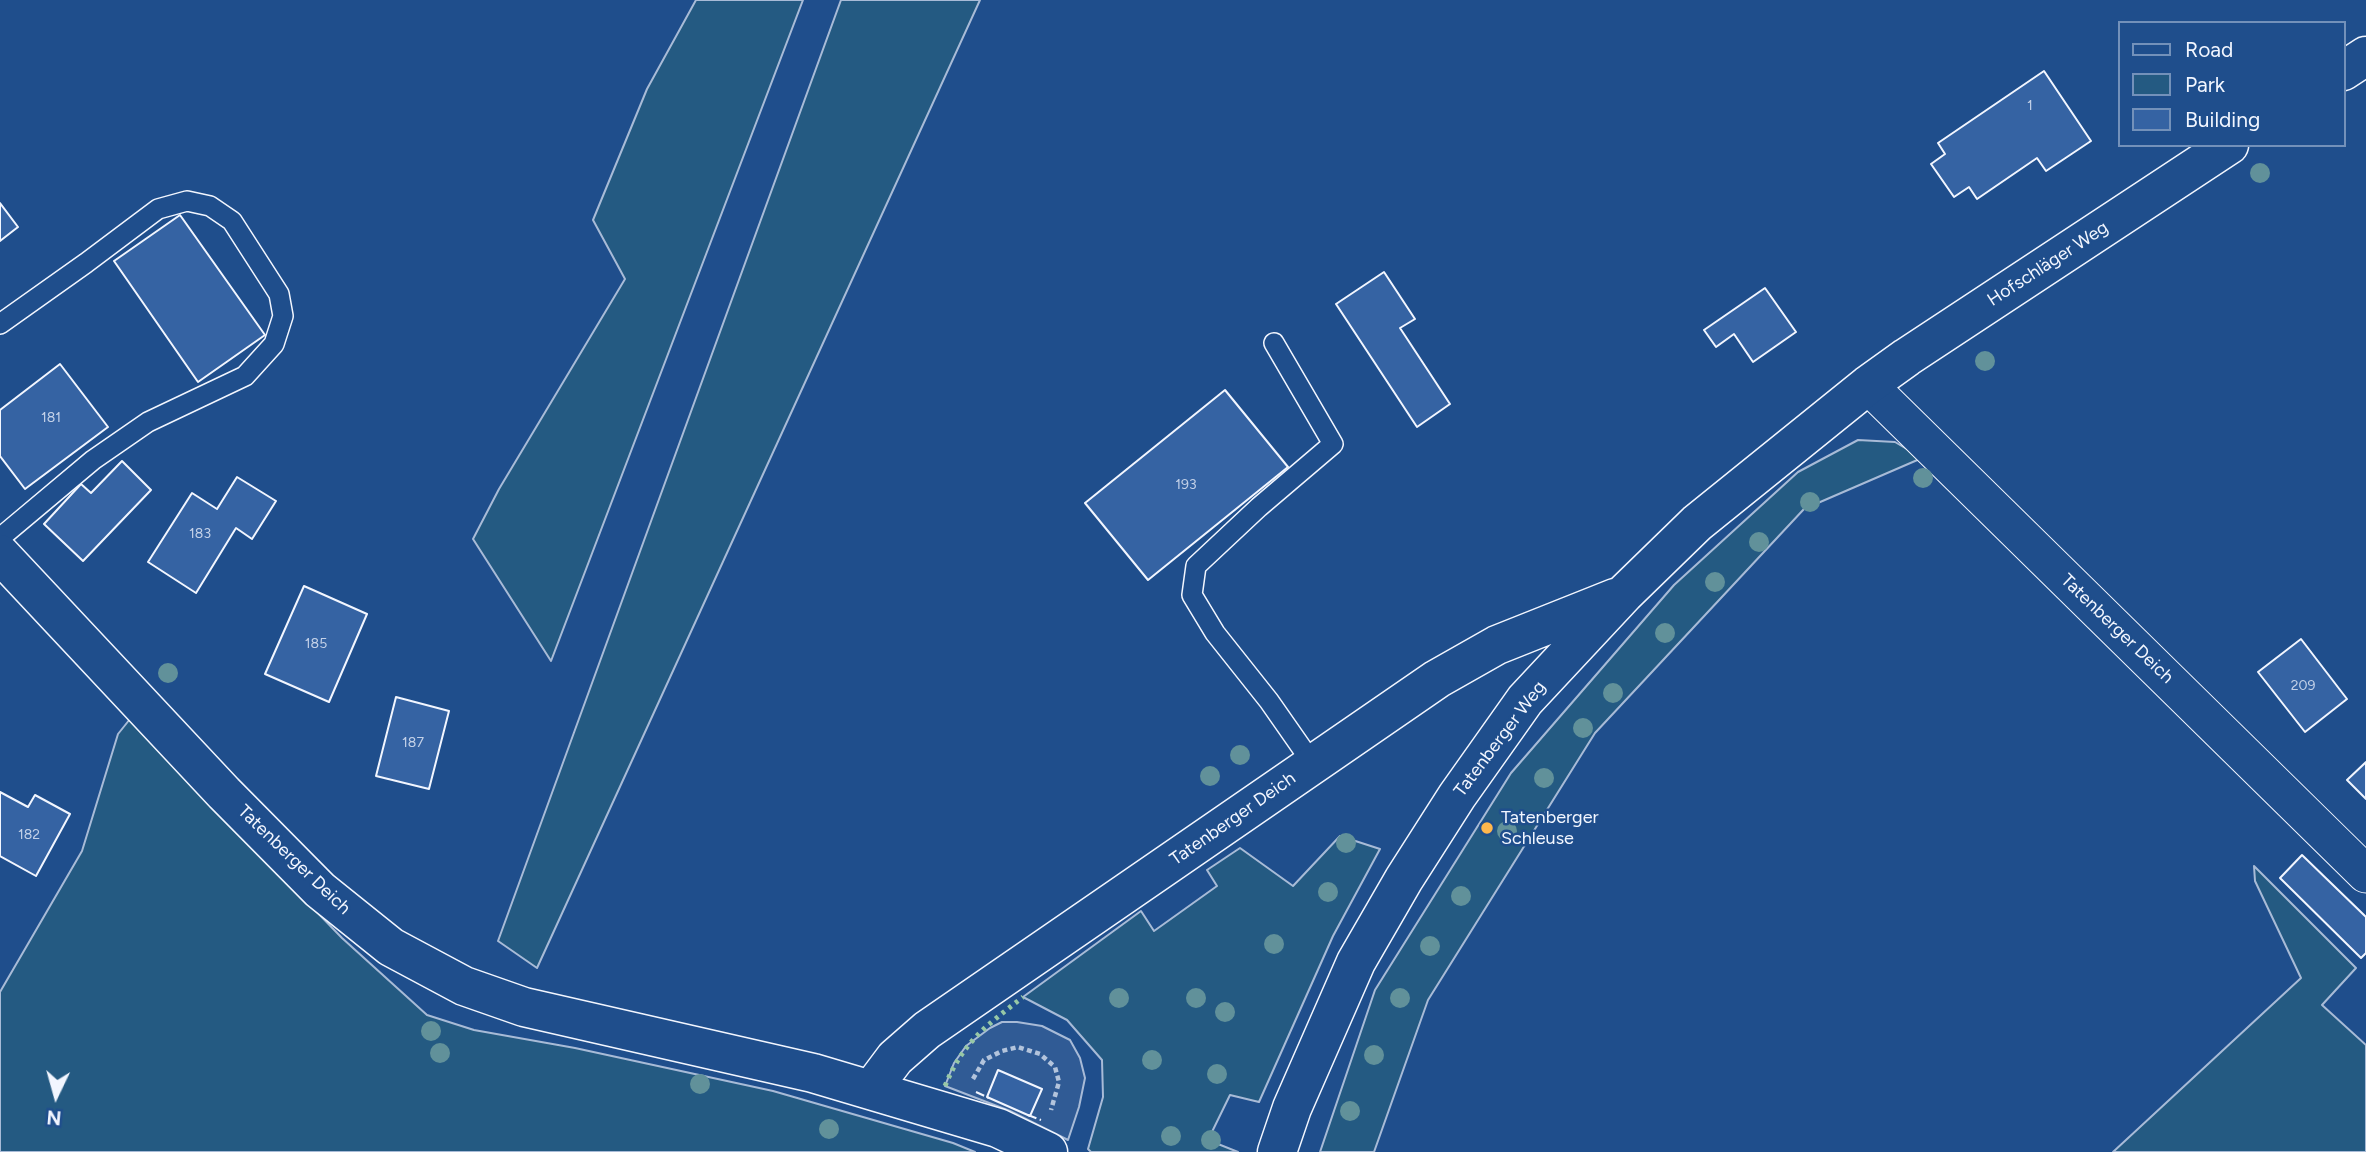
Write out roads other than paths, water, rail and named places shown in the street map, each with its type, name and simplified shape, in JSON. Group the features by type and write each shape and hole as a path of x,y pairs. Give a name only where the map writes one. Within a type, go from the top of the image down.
{"street":[{"path":"2345,70 2366,56"},
{"name":"Hofschläger Weg","path":"1868,385 2227,147"},
{"name":"Tatenberger Weg","path":"1277,1152 1292,1108 1356,962 1404,879 1457,796 1525,700 1624,594 1697,523 1868,385"},
{"name":"Tatenberger Deich","path":"1868,385 2366,874"},
{"name":"Tatenberger Deich","path":"0,554 224,793 320,890 391,947 464,986 524,1007 800,1070 998,1128 1042,1149"},
{"name":"Tatenberger Deich","path":"871,1090 895,1058 927,1030 1437,679 1497,645 1624,594"}],"lane":[{"path":"0,324 159,209 187,201 210,206 232,221 279,294 283,316 274,344 245,376 148,422 93,460 0,538"},
{"path":"1274,343 1333,444 1259,507 1196,566 1192,595 1215,634 1269,701 1313,764"}],"place":[{"name":"Tatenberger Schleuse","path":"1487,828"}]}
